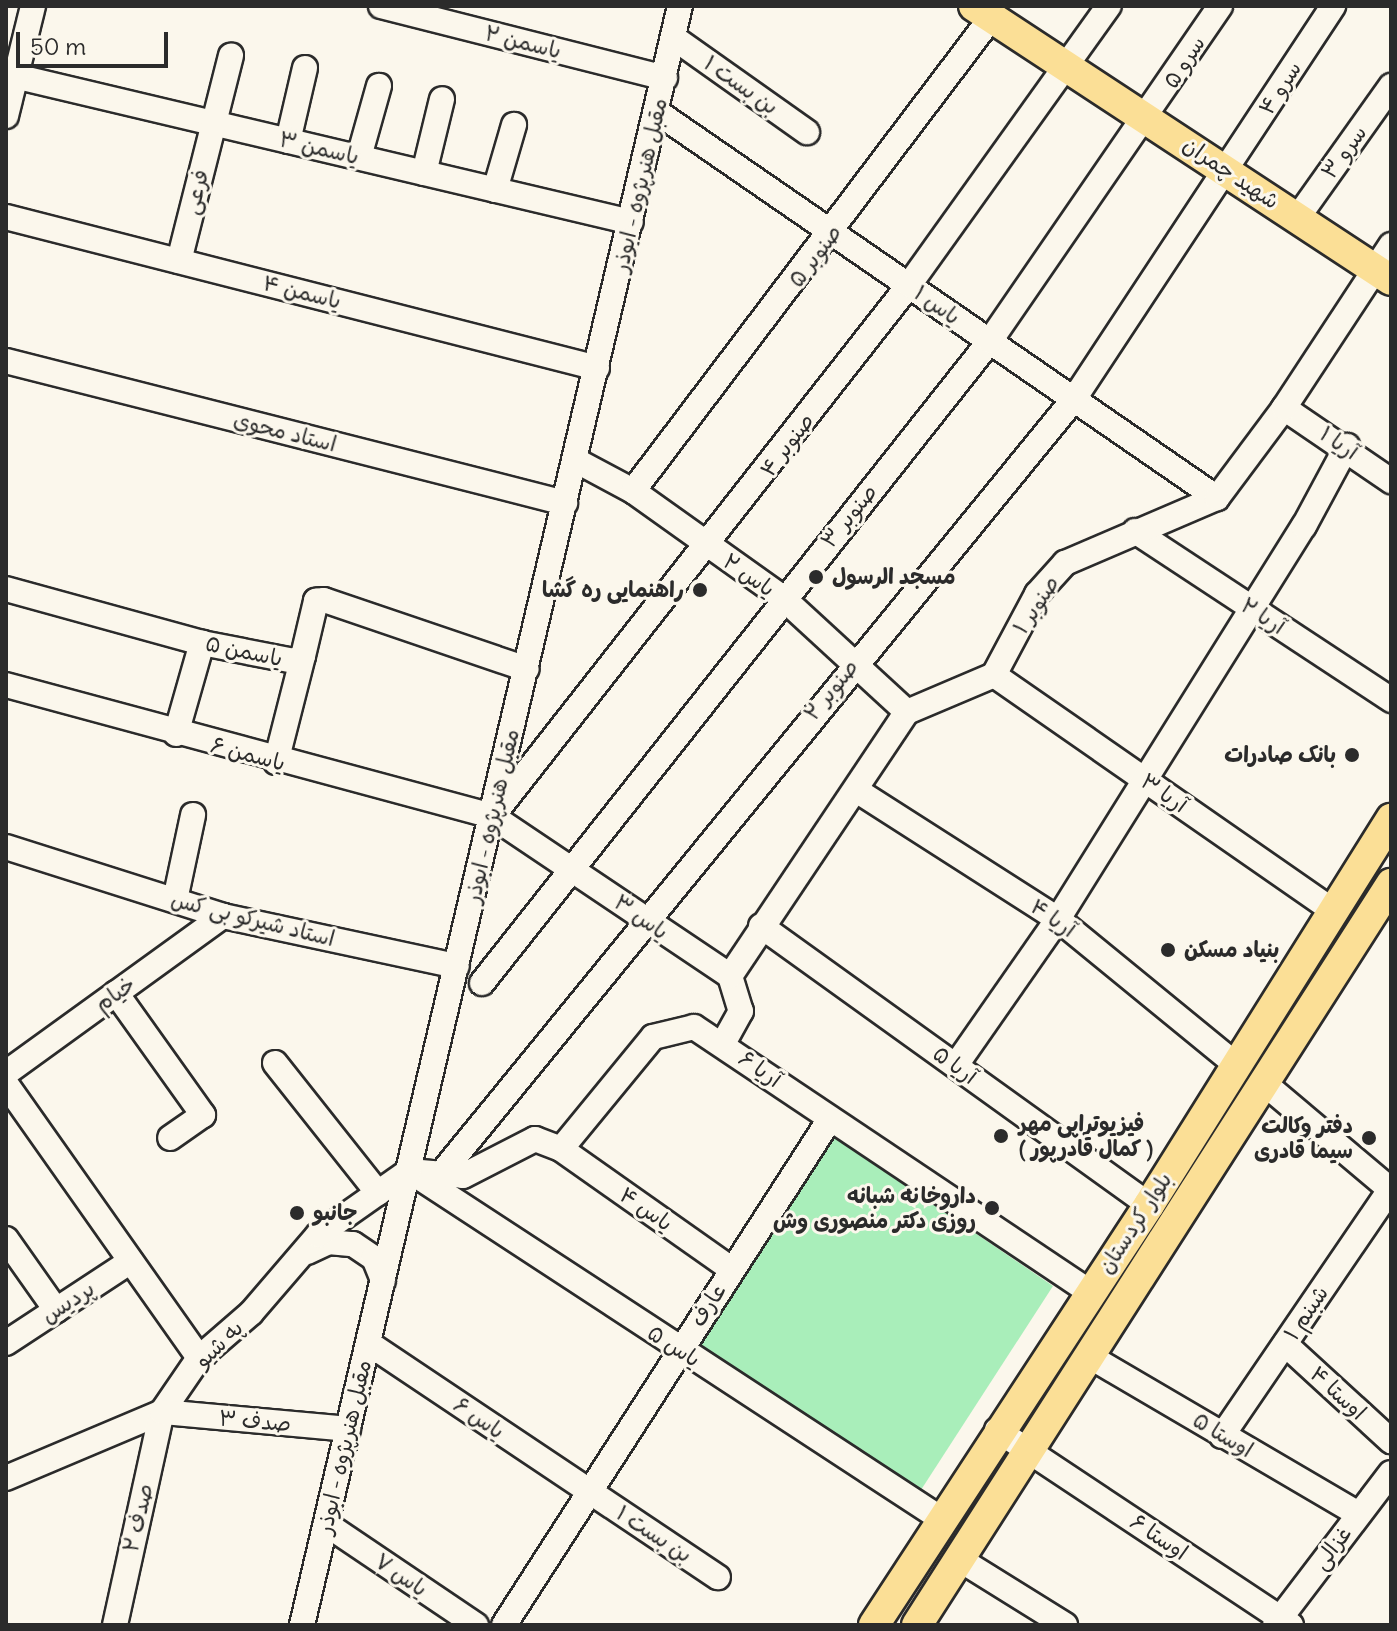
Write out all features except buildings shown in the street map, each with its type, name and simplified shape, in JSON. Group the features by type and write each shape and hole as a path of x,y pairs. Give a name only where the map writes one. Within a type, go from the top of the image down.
{"main road":[{"name":"شهید چمران","path":"991,10 1298,217 1386,265"},
{"name":"بلوار کردستان","path":"874,1625 997,1430 1149,1205 1391,819"},
{"name":"بلوار کردستان","path":"917,1625 1391,884"}],"street":[{"path":"6,116 12,75 33,6"},
{"name":"مقبل هنرپژوه - ابوذر","path":"302,1625 680,6"},
{"name":"صنوبر ۴","path":"492,816 709,547 909,285 1070,65 1109,6"},
{"name":"سرو ۵","path":"1148,117 1220,6"},
{"name":"سرو ۴","path":"1227,170 1333,6"},
{"name":"یاسمن ۲","path":"393,7 459,16 665,78"},
{"name":"صنوبر ۵","path":"633,491 831,235 991,10"},
{"name":"بن بست ۱","path":"674,38 807,132"},
{"name":"فرعی","path":"179,261 231,55"},
{"path":"288,141 305,68"},
{"name":"یاسمن ۳","path":"12,75 631,222"},
{"path":"359,157 379,86"},
{"name":"سرو ۳","path":"1298,217 1391,86"},
{"path":"424,173 442,99"},
{"name":"یاس ۱","path":"657,112 831,235 909,285 1217,498"},
{"name":"صنوبر ۳","path":"482,983 783,598 990,341 1148,117"},
{"path":"495,190 514,125"},
{"name":"صنوبر ۲","path":"441,1174 854,662 1074,399 1227,170"},
{"name":"یاسمن ۴","path":"6,217 597,368"},
{"path":"1217,498 1386,265"},
{"name":"استاد محوی","path":"6,361 565,503"},
{"name":"آریا ۱","path":"1284,408 1347,446 1391,481"},
{"path":"956,1065 1058,919 1304,526 1347,446"},
{"name":"یاس ۲","path":"575,460 633,491 783,598 907,712"},
{"name":"صنوبر ۱","path":"994,675 1037,594 1065,563 1217,498"},
{"name":"آریا ۲","path":"1135,531 1391,700"},
{"name":"یاسمن ۵","path":"6,589 202,643 294,661 303,656 319,599 527,669"},
{"path":"176,734 202,643"},
{"path":"276,762 303,656"},
{"path":"723,1043 741,1011 730,976 907,712 994,675"},
{"name":"آریا ۳","path":"994,675 1334,911"},
{"name":"یاسمن ۶","path":"6,685 276,762 492,816"},
{"name":"آریا ۴","path":"856,790 1058,919 1235,1064"},
{"path":"175,900 193,815"},
{"name":"یاس ۳","path":"492,816 730,976"},
{"name":"استاد شیرکو بی کس","path":"6,847 223,916 457,966"},
{"name":"خیام","path":"6,1073 223,916"},
{"name":"آریا ۵","path":"761,926 1149,1205"},
{"path":"116,993 203,1115 170,1138"},
{"name":"آریا ۶","path":"561,1149 653,1037 694,1027 723,1043 830,1119 1090,1292"},
{"path":"275,1063 378,1193"},
{"path":"6,1084 199,1358"},
{"path":"1265,1084 1391,1189"},
{"name":"عارف","path":"504,1625 830,1119"},
{"path":"409,1171 463,1176 535,1139 561,1149"},
{"name":"یاس ۴","path":"561,1149 731,1269"},
{"name":"په شیو","path":"162,1412 199,1358 251,1313 318,1235 409,1171"},
{"name":"یاس ۵","path":"409,1171 940,1518"},
{"name":"شبنم ۱","path":"1222,1436 1391,1189"},
{"path":"6,1239 56,1310"},
{"path":"295,1260 316,1246 341,1242 374,1258 383,1280"},
{"name":"پردیس","path":"6,1343 131,1261"},
{"name":"یاس ۶","path":"368,1343 589,1492"},
{"name":"اوستا ۴","path":"1285,1344 1391,1441"},
{"name":"اوستا ۵","path":"1089,1356 1358,1514"},
{"path":"6,1478 162,1412"},
{"name":"صدف ۳","path":"162,1412 348,1429"},
{"name":"صدف ۲","path":"115,1625 162,1412"},
{"name":"اوستا ۶","path":"997,1430 1282,1623"},
{"name":"غزالی","path":"1282,1623 1358,1514 1391,1473"},
{"name":"بن بست ۱","path":"589,1492 718,1577"},
{"name":"یاس ۷","path":"326,1524 476,1625"},
{"path":"959,1559 1065,1625"}],"green space":[{"path":"834,1137 1053,1286 919,1493 697,1343"}],"place":[{"name":"مسجد الرسول","path":"816,577"},
{"name":"راهنمایی ره گشا","path":"700,590"},
{"name":"بانک صادرات","path":"1352,755"},
{"name":"بنیاد مسکن","path":"1168,950"},
{"name":"فیزیوتراپی مهر ( کمال قادرپور )","path":"1001,1136"},
{"name":"دفتر وکالت سیما قادری","path":"1369,1138"},
{"name":"داروخانه شبانه روزی دکتر منصوری وش","path":"992,1208"},
{"name":"جانبو","path":"297,1213"}]}
